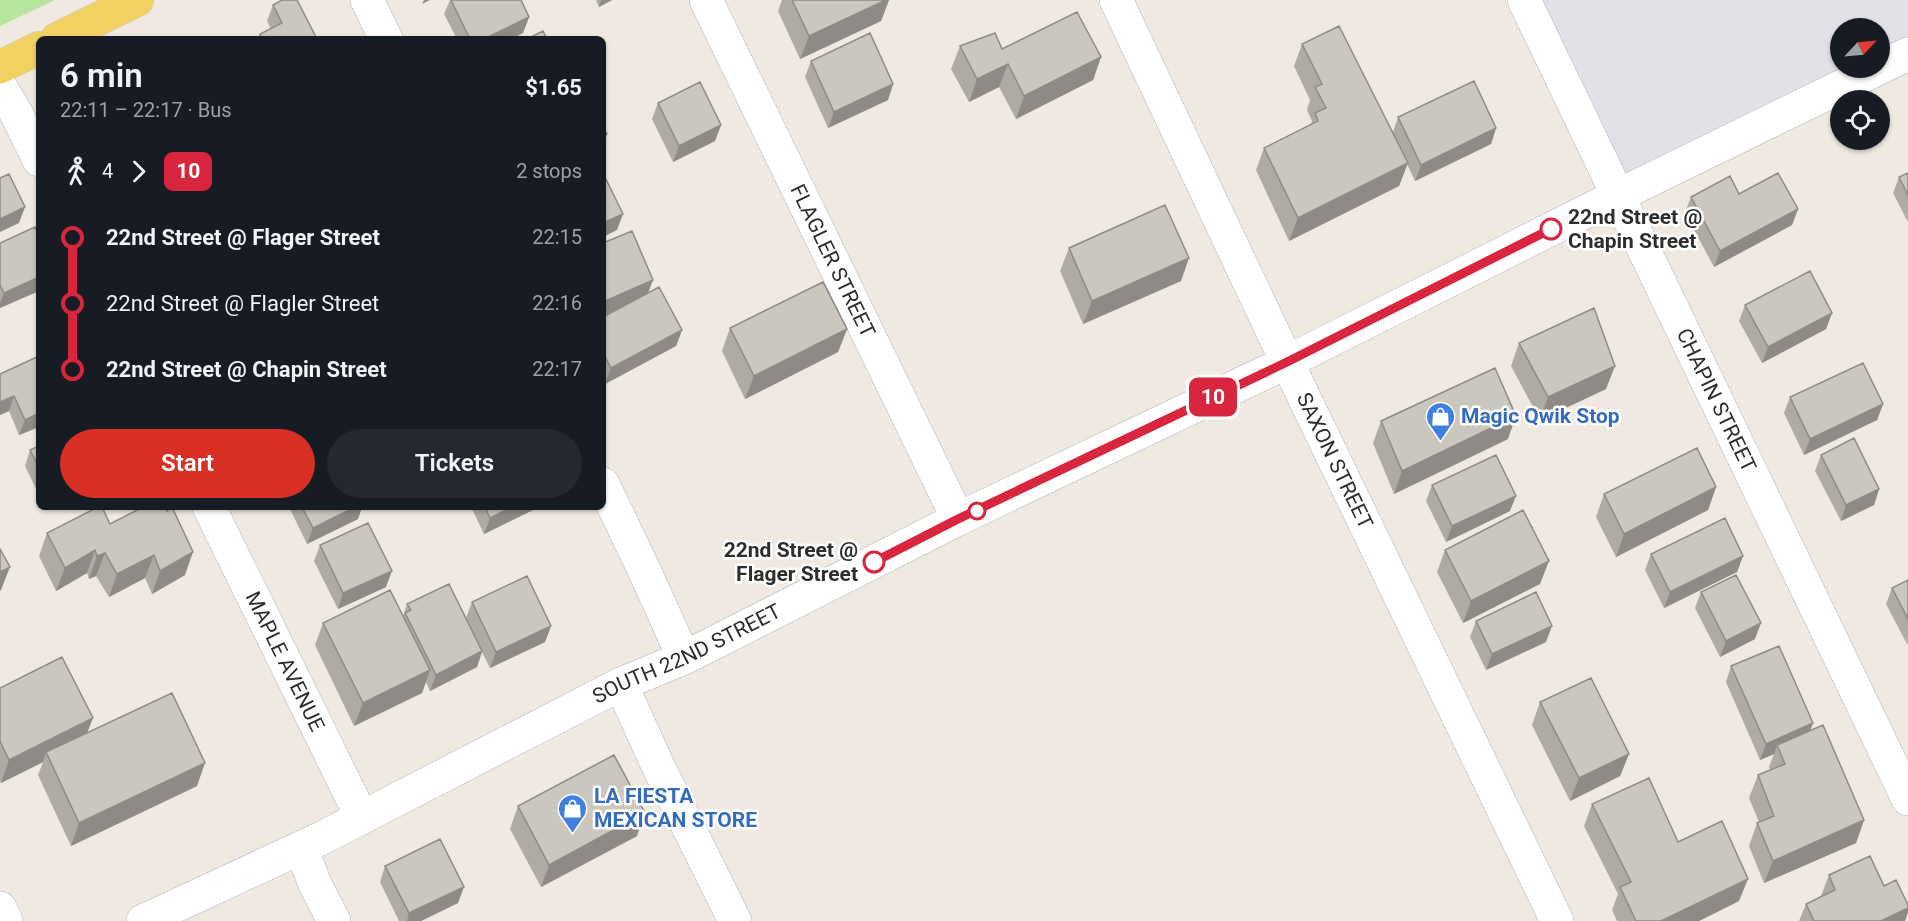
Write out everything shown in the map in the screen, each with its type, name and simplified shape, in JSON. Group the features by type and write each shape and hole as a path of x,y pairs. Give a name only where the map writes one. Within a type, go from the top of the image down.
{"main road":[{"path":"63,36 137,0"},
{"path":"0,67 36,49"}],"street":[{"path":"367,0 385,36"},
{"name":"FLAGLER STREET","path":"706,0 958,519"},
{"name":"SAXON STREET","path":"1116,0 1287,362 1557,921"},
{"name":"CHAPIN STREET","path":"1524,0 1908,799"},
{"name":"SOUTH 22ND STREET","path":"143,921 301,848 621,684 684,658 958,519 1287,362 1617,196 1908,54"},
{"path":"0,86 36,154"},
{"path":"606,490 684,658"},
{"name":"MAPLE AVENUE","path":"210,510 362,818"},
{"path":"621,684 658,766 735,921"},
{"path":"301,848 315,884 334,921"},
{"path":"0,908 6,921"}],"shaded area":[{"path":"1525,0 1908,0 1908,53 1890,61 1890,18 1830,18 1830,78 1856,78 1618,194"}],"green space":[{"path":"0,0 55,0 0,26"}],"building":[{"path":"282,0 297,0 315,36 261,36 260,34 282,23 273,5"},
{"path":"451,0 521,0 529,17 490,36 469,36"},
{"path":"792,0 886,0 809,36"},
{"path":"1077,12 1101,57 1024,96 1008,64 977,79 960,46 995,33 1002,49"},
{"path":"1339,26 1408,163 1298,218 1264,148 1318,121 1315,113 1326,108 1315,87 1322,84 1302,44"},
{"path":"543,31 546,36 533,36"},
{"path":"870,33 893,84 834,112 811,61"},
{"path":"1474,81 1496,128 1421,165 1398,117"},
{"path":"700,82 721,125 679,146 658,103"},
{"path":"1778,173 1798,209 1720,251 1691,197 1730,176 1739,194"},
{"path":"1908,173 1908,195 1899,177"},
{"path":"9,174 25,207 0,219 0,178"},
{"path":"606,179 623,214 606,222"},
{"path":"1165,205 1189,258 1092,301 1069,248"},
{"path":"35,227 36,278 4,293 0,285 0,243"},
{"path":"632,231 653,280 606,301 606,242"},
{"path":"1810,271 1832,313 1768,347 1745,305"},
{"path":"823,282 847,329 754,376 730,328"},
{"path":"659,287 682,330 611,368 606,359 606,315"},
{"path":"1594,308 1615,366 1548,397 1519,343"},
{"path":"36,357 36,414 25,420 14,396 0,402 0,374"},
{"path":"1863,363 1883,404 1810,439 1790,397"},
{"path":"1495,368 1516,416 1402,471 1381,421"},
{"path":"1854,438 1879,489 1846,505 1821,455"},
{"path":"36,447 36,461 30,450"},
{"path":"1697,448 1716,487 1624,534 1604,494"},
{"path":"1496,455 1516,496 1452,526 1432,485"},
{"path":"92,510 103,510 110,524 137,510 173,510 193,552 160,571 154,555 117,574 105,553 97,556 95,550 65,568 47,533"},
{"path":"304,510 349,510 313,528"},
{"path":"486,510 506,510 490,518"},
{"path":"1523,510 1549,561 1471,601 1445,550"},
{"path":"1725,518 1743,556 1670,592 1651,554"},
{"path":"368,523 392,571 343,593 320,545"},
{"path":"0,549 10,567 0,572"},
{"path":"1736,575 1761,623 1726,641 1701,592"},
{"path":"527,576 551,626 496,652 472,602"},
{"path":"1908,580 1908,619 1892,588"},
{"path":"449,584 482,651 436,675 405,613 411,610 407,604"},
{"path":"390,590 430,670 363,703 323,623"},
{"path":"1536,592 1552,626 1492,654 1476,621"},
{"path":"1779,646 1813,723 1766,744 1731,666"},
{"path":"62,657 93,718 9,760 0,741 0,688"},
{"path":"1591,678 1629,754 1579,778 1540,702"},
{"path":"172,693 205,763 79,823 46,752"},
{"path":"1823,725 1864,820 1773,861 1757,823 1774,816 1758,775 1785,764 1777,745"},
{"name":"LA FIESTA MEXICAN STORE","path":"614,755 645,813 549,865 518,806"},
{"path":"1649,778 1678,842 1722,821 1748,879 1661,921 1636,921 1620,887 1631,882 1592,804"},
{"path":"440,839 464,887 409,913 385,866"},
{"path":"1870,856 1884,886 1896,880 1908,908 1881,921 1814,921 1806,904 1835,890 1829,875"}],"bus line":[{"name":"10","path":"874,562 958,519 1287,362 1551,229"}],"place":[{"name":"22nd Street @ Chapin Street","path":"1551,229"},
{"name":"Magic Qwik Stop","path":"1440,442"},
{"name":"22nd Street @ Flager Street","path":"874,562"},
{"name":"LA FIESTA MEXICAN STORE","path":"573,834"}]}
